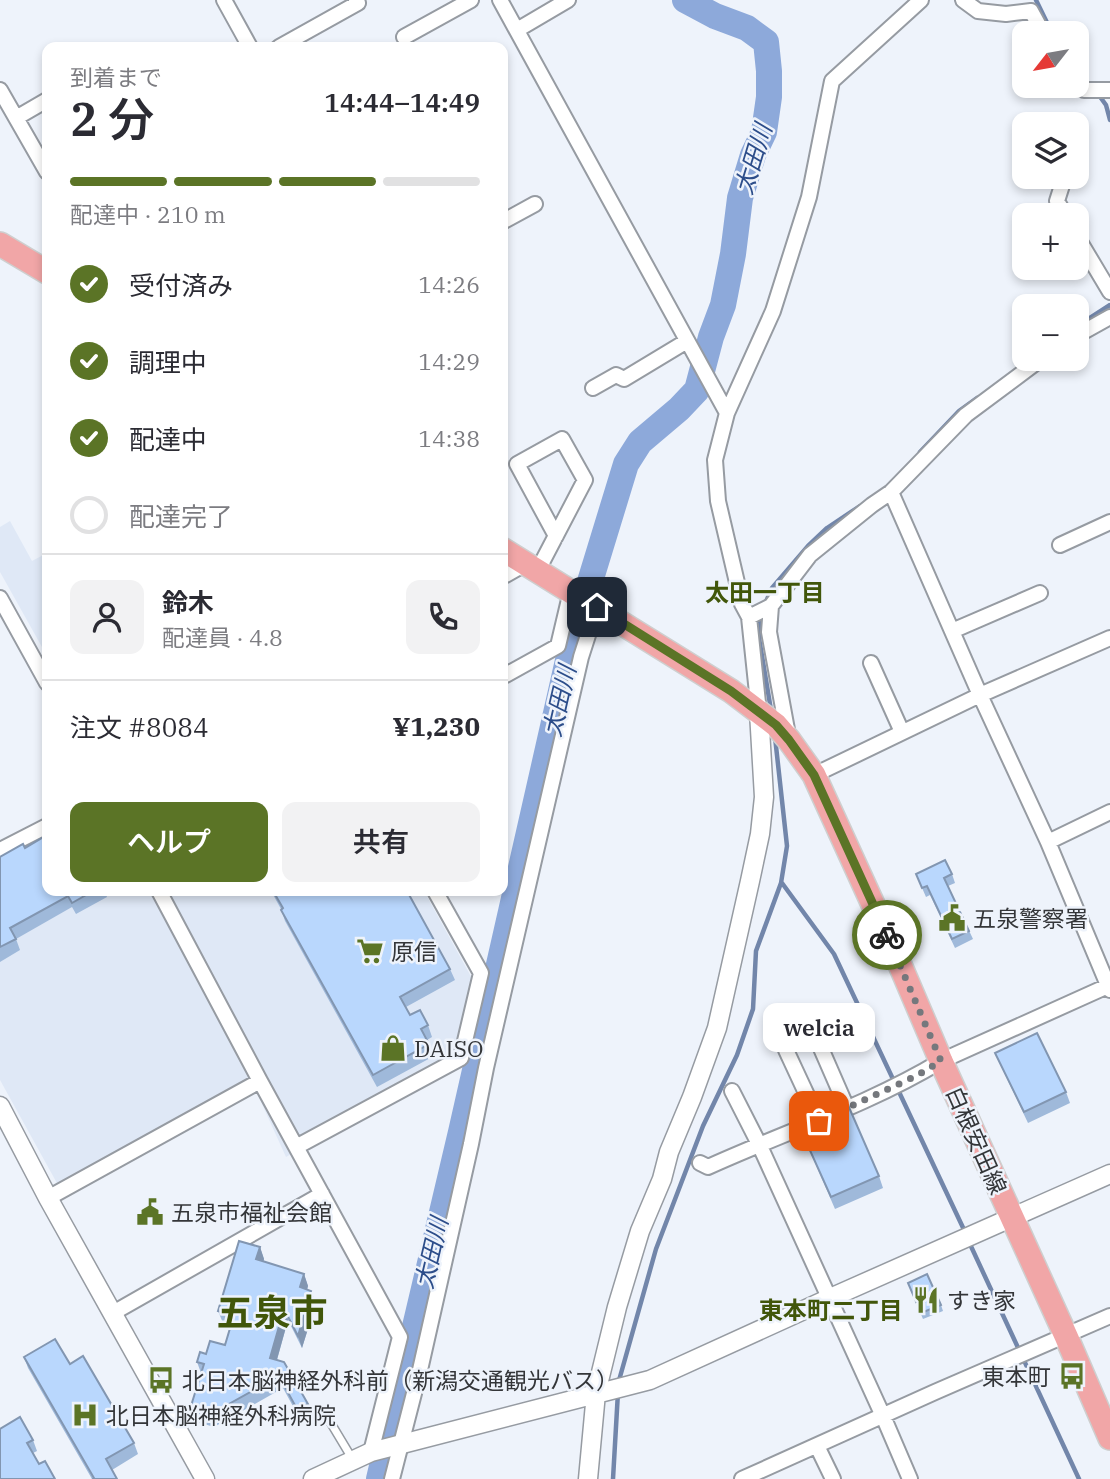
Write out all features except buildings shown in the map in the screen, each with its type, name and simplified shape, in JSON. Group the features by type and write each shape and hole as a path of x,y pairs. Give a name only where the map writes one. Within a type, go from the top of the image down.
{"main road":[{"path":"0,244 42,269"},
{"name":"白根安田線","path":"508,552 731,691 776,725 814,775 1110,1438"}],"street":[{"path":"224,0 247,42"},
{"path":"288,42 358,4 356,0"},
{"path":"404,37 471,0"},
{"path":"500,0 727,413"},
{"path":"517,30 568,0"},
{"path":"588,1479 596,1393 617,1307 640,1231 662,1179 669,1152 717,1028 760,834 764,797 750,617 742,604 718,501 715,460 727,413 773,310 809,197 832,81 921,0"},
{"path":"963,0 978,10 1006,13 1031,11 1036,21"},
{"path":"0,90 42,163"},
{"path":"16,118 42,103"},
{"path":"508,219 535,204"},
{"path":"1089,257 1110,292"},
{"path":"1089,329 1110,317"},
{"path":"593,388 616,375 624,379 687,341"},
{"path":"750,617 771,606 810,555 891,492 967,415 1025,371"},
{"path":"508,575 532,567 556,536 585,480 562,439 517,464 556,536"},
{"path":"701,1163 708,1167 758,1144 819,1121 916,1076 941,1061 1109,987 1048,842 891,492"},
{"path":"1060,545 1110,522"},
{"path":"508,674 558,646 571,591"},
{"path":"952,631 1040,593"},
{"path":"0,598 42,674"},
{"path":"771,606 769,632 789,740"},
{"path":"392,1479 420,1370 486,1068 581,657 597,607"},
{"path":"814,775 980,695 1110,638"},
{"path":"871,663 902,733"},
{"path":"1048,842 1110,812"},
{"path":"0,850 42,829"},
{"path":"162,896 400,1337 372,1452"},
{"path":"296,1147 461,1058 481,973 438,896"},
{"path":"806,1014 847,1108"},
{"path":"786,1050 819,1121"},
{"path":"48,1198 260,1081"},
{"path":"732,1091 910,1479"},
{"path":"0,1106 48,1198 205,1479"},
{"path":"313,1479 372,1452 650,1380 1110,1174"},
{"path":"113,1314 322,1194"},
{"path":"746,1478 1110,1316"},
{"path":"817,1446 833,1479"}],"lane":[{"path":"323,1410 353,1461"}],"shaded area":[{"path":"10,521 32,561 42,556 42,647 0,572 0,527"},
{"path":"42,822 42,896 427,896 474,982 460,1054 286,1157 251,1080 58,1185 0,1080 0,845"}],"waterway":[{"name":"太田川","path":"379,1479 574,634 626,464 640,442 697,390 711,337 723,305 740,198 753,155 764,132 769,97 766,42 747,28 715,16 685,0"},
{"path":"1036,0 1046,21"},
{"path":"1089,85 1092,88"},
{"path":"1098,94 1106,105 1110,120"},
{"path":"1089,319 1110,305"},
{"path":"920,452 959,411 977,398"},
{"path":"765,604 772,588 808,546 827,528 860,506"},
{"path":"760,615 759,638 771,710"},
{"path":"618,1384 656,1249 703,1126 737,1055 753,1009 756,951 781,883 787,846 775,737"},
{"path":"782,883 834,954 966,1234"},
{"path":"969,1242 1079,1479"},
{"path":"613,1479 618,1392"}],"way so far":[{"path":"819,1121 916,1076 941,1061 887,935"}],"place":[{"name":"五泉警察署","path":"952,918"},
{"name":"原信","path":"370,951"},
{"name":"DAISO","path":"393,1048"},
{"name":"welcia","path":"819,1121"},
{"name":"五泉市福祉会館","path":"150,1212"},
{"name":"すき家","path":"926,1300"},
{"name":"東本町","path":"1072,1376"},
{"name":"北日本脳神経外科前（新潟交通観光バス）","path":"161,1380"},
{"name":"北日本脳神経外科病院","path":"85,1415"}],"district":[{"name":"太田一丁目","path":"765,592"},
{"name":"東本町二丁目","path":"831,1310"},
{"name":"五泉市","path":"272,1312"}],"route":[{"path":"597,607 731,691 776,725 814,775 887,935"}]}
